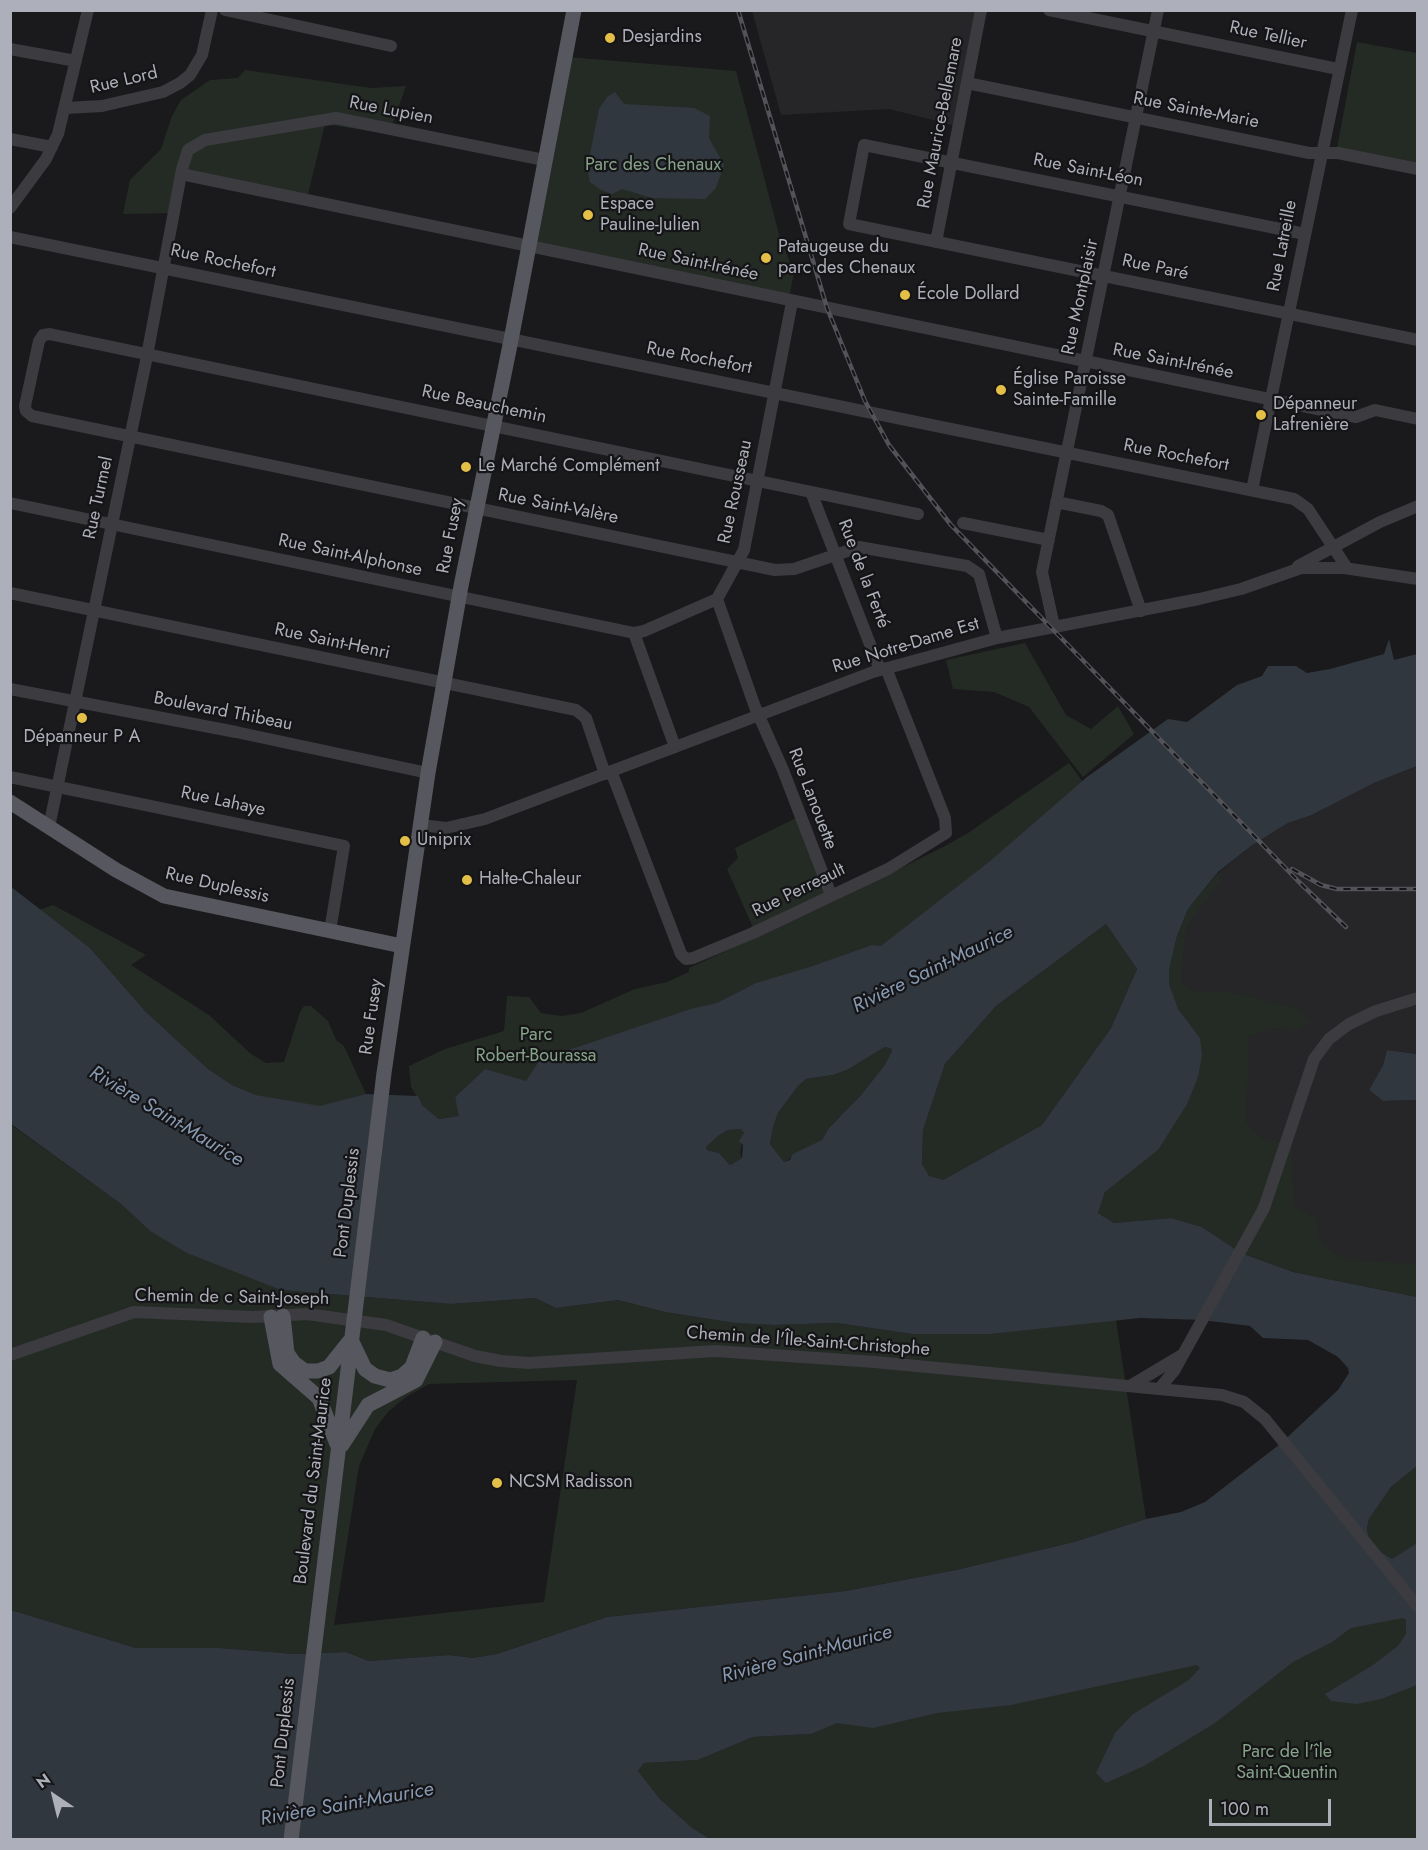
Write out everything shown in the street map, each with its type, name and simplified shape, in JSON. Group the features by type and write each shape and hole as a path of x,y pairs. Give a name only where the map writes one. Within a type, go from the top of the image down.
{"main road":[{"name":"Rue Fusey","path":"384,1073 428,773 459,597 574,10"},
{"name":"Rue Duplessis","path":"10,802 130,879 164,896 402,946"},
{"name":"Pont Duplessis","path":"351,1338 384,1073"},
{"path":"277,1316 288,1355 305,1371 318,1371 330,1367 351,1338"},
{"path":"277,1316 275,1350 280,1364 319,1398 339,1450"},
{"path":"351,1338 364,1369 375,1376 390,1380 402,1376 412,1367 429,1340"},
{"name":"Boulevard du Saint-Maurice","path":"315,1630 351,1338"},
{"path":"339,1450 368,1406 416,1380 426,1365 429,1340"},
{"name":"Pont Duplessis","path":"291,1839 315,1630"}],"street":[{"path":"10,208 52,147 66,108 88,10"},
{"name":"Rue Lord","path":"66,108 102,106 163,92 176,86 190,75 202,55 212,10"},
{"path":"225,10 391,46"},
{"name":"Rue Maurice-Bellemare","path":"936,242 981,10"},
{"name":"Rue Tellier","path":"1050,10 1338,69"},
{"name":"Rue Montplaisir","path":"1054,626 1042,579 1158,10"},
{"name":"Rue Latreille","path":"1252,490 1352,10"},
{"path":"10,48 76,61"},
{"name":"Rue Sainte-Marie","path":"967,83 1309,153 1338,153 1418,169"},
{"name":"Rue Lupien","path":"181,174 186,153 199,142 331,118 544,160"},
{"path":"10,139 52,147"},
{"name":"Rue Saint-Léon","path":"849,224 864,145 1305,234"},
{"name":"Rue Saint-Irénée","path":"181,174 1356,417 1375,410 1418,419"},
{"name":"Rue Turmel","path":"49,827 148,353 181,174"},
{"name":"Rue Paré","path":"849,224 1418,340"},
{"name":"Rue Rochefort","path":"10,237 1252,490 1303,503 1347,568"},
{"name":"Rue Rousseau","path":"717,599 744,550 792,302"},
{"name":"Rue Beauchemin","path":"26,411 39,341 43,335 51,333 918,514"},
{"name":"Rue Saint-Valère","path":"26,411 32,416 476,510 785,571 853,548 865,548 973,568 981,578 997,638"},
{"name":"Rue de la Ferté","path":"812,492 883,669"},
{"path":"1056,502 1101,511 1108,515 1142,611"},
{"name":"Rue Saint-Alphonse","path":"10,503 634,633"},
{"path":"1287,572 1335,548 1373,525 1418,506"},
{"path":"963,523 1049,540"},
{"name":"Rue Notre-Dame Est","path":"421,825 446,828 476,822 883,669 997,638 1232,592 1287,572 1312,567 1347,568 1418,579"},
{"name":"Rue Saint-Henri","path":"10,593 581,712 608,772"},
{"path":"675,747 634,633 644,631 717,599 759,715"},
{"name":"Rue Perreault","path":"608,772 681,954 686,959 743,938 896,865 941,838 947,829 945,818 883,669"},
{"name":"Boulevard Thibeau","path":"10,689 236,732 428,773"},
{"name":"Rue Lanouette","path":"759,715 783,770 831,895"},
{"name":"Rue Lahaye","path":"10,777 344,846 330,931"},
{"path":"1159,1389 1167,1382 1259,1218 1268,1199 1305,1079 1321,1048 1339,1030 1363,1016 1418,998"},
{"name":"Chemin de c Saint-Joseph","path":"10,1355 134,1312 277,1316 307,1314 353,1319"},
{"name":"Chemin de l'Île-Saint-Christophe","path":"353,1319 386,1325 483,1358 518,1363 715,1351 875,1362 1159,1389 1236,1399 1258,1412 1418,1607"},
{"path":"1129,1387 1184,1352"}],"shaded area":[{"path":"752,11 980,11 957,126 889,109 781,115"},
{"path":"1417,766 1417,1054 1387,1050 1383,1065 1369,1090 1383,1101 1417,1100 1417,1297 1105,1192 1169,984 1188,909 1218,873 1251,846 1288,823 1312,815 1374,783"}],"green space":[{"path":"1357,42 1417,53 1417,169 1336,153"},
{"name":"Parc des Chenaux","path":"567,57 736,71 779,234 794,273 789,298 535,246"},
{"path":"245,70 371,88 406,86 389,134 325,124 306,203 181,178 174,213 123,214 130,180 161,149 172,116 181,100 210,80 238,78"},
{"path":"1025,643 1066,715 1091,729 1118,706 1134,734 1083,777 1029,707 994,692 953,689 946,660"},
{"name":"Parc Robert-Bourassa","path":"1069,763 1085,785 884,950 521,1090 485,1069 455,1097 460,1116 439,1119 422,1105 411,1087 409,1066 445,1049 504,1031 507,996 529,997 541,1013 562,1016 581,1013 635,989 667,982 689,972 689,968 835,901 943,847 968,833"},
{"path":"796,818 829,898 754,930 727,869 738,858 735,848"},
{"path":"1218,873 1221,880 1186,927 1181,982 1193,991 1232,992 1297,1008 1310,1022 1296,1030 1273,1028 1248,1036 1249,1076 1245,1101 1246,1122 1261,1139 1287,1143 1292,1150 1294,1207 1317,1218 1319,1238 1332,1253 1349,1260 1417,1264 1417,1297 1293,1272 1241,1253 1202,1227 1171,1218 1114,1223 1098,1213 1105,1192 1158,1150 1200,1038 1178,1009 1169,984 1169,970 1177,936 1188,909"},
{"path":"53,905 146,955 131,965 209,1015 251,1054 266,1063 284,1062 300,1012 304,1006 311,1006 328,1021 336,1040 344,1046 366,1094 320,1107 256,1095 232,1085 208,1069 146,1012 90,948 39,910"},
{"path":"1106,924 1137,969 1111,1028 1042,1125 943,1180 929,1177 922,1164 923,1130 945,1064 996,1006"},
{"path":"885,1047 892,1049 884,1066 861,1095 828,1129 822,1140 784,1162 770,1144 773,1127 778,1113 798,1086 806,1079 833,1075 847,1070"},
{"path":"10,1124 121,1204 150,1231 281,1290 451,1304 535,1298 556,1308 618,1300 665,1312 735,1323 773,1325 837,1323 912,1334 991,1334 1116,1320 1146,1519 1074,1542 956,1570 846,1591 607,1617 497,1654 473,1658 449,1655 369,1661 346,1652 295,1654 220,1648 136,1648 11,1610","holes":["577,1380 544,1602 334,1625 359,1466 375,1429 388,1412 406,1397 429,1384"]},
{"path":"741,1129 744,1133 740,1153 742,1158 730,1165 719,1153 707,1150 706,1147 718,1136 728,1130"},
{"path":"1417,1466 1417,1546 1416,1544 1392,1559 1370,1545 1367,1528 1369,1519 1391,1487"},
{"name":"Parc de l'île Saint-Quentin","path":"1417,1588 1417,1839 710,1839 691,1827 660,1799 638,1771 644,1763 698,1760 753,1737 811,1734 853,1704"}],"water":[{"path":"615,92 624,104 694,108 710,116 709,138 724,165 716,188 705,199 652,198 622,189 612,194 590,182 587,169 599,109 607,97"},
{"name":"Rivière Saint-Maurice","path":"1389,639 1394,660 1417,654 1417,766 1374,783 1312,815 1288,823 1251,846 1218,872 1188,909 1177,936 1169,970 1169,984 1178,1009 1200,1038 1202,1055 1198,1077 1187,1104 1158,1150 1105,1192 1098,1213 1114,1223 1171,1218 1202,1227 1241,1253 1293,1272 1417,1297 1417,1466 1391,1487 1369,1519 1367,1528 1370,1545 1392,1559 1417,1543 1417,1685 1381,1699 1357,1704 1331,1701 1325,1694 1373,1665 1398,1646 1406,1634 1406,1620 1403,1618 1351,1628 1332,1642 1293,1662 1215,1723 1144,1766 1106,1783 1096,1773 1115,1733 1133,1714 1189,1680 1200,1668 1197,1665 1011,1705 937,1713 873,1728 837,1723 811,1734 753,1737 698,1760 644,1763 638,1771 660,1799 691,1827 710,1839 11,1839 11,1610 136,1648 220,1648 295,1654 346,1652 369,1661 449,1655 473,1658 497,1654 607,1617 846,1591 956,1570 1074,1542 1146,1519 1181,1512 1205,1502 1280,1444 1338,1390 1349,1373 1348,1368 1338,1357 1308,1340 1263,1338 1250,1326 1202,1320 1140,1318 991,1334 912,1334 837,1323 773,1325 735,1323 665,1312 618,1300 556,1308 535,1298 451,1304 281,1290 187,1253 150,1231 121,1204 11,1124 10,886 90,948 146,1012 208,1069 232,1085 256,1095 320,1106 366,1094 418,1096 422,1105 439,1119 459,1116 455,1097 485,1069 526,1081 543,1055 551,1056 691,1009 717,1003 756,983 872,945 881,946 989,862 1087,777 1168,719 1187,722 1237,685 1262,676 1268,666 1296,666 1307,673 1384,654","holes":["1106,924 1137,969 1111,1028 1042,1125 943,1180 929,1176 922,1164 923,1130 945,1064 996,1006","885,1047 892,1049 884,1066 861,1095 828,1129 822,1140 793,1154 790,1160 784,1162 770,1144 778,1113 806,1079 833,1075 847,1070","741,1129 744,1133 739,1141 743,1145 742,1158 730,1165 719,1153 707,1150 706,1147 728,1130"]},
{"path":"1387,1050 1417,1054 1417,1100 1383,1101 1369,1090 1383,1065"}],"railway":[{"path":"738,10 827,308 865,401 889,445 951,525 1299,882 1346,927"},
{"path":"1292,869 1321,885 1337,889 1418,889"}],"place":[{"name":"Desjardins","path":"610,38"},
{"name":"Espace Pauline-Julien","path":"588,215"},
{"name":"Pataugeuse du parc des Chenaux","path":"766,258"},
{"name":"École Dollard","path":"905,295"},
{"name":"Église Paroisse Sainte-Famille","path":"1001,390"},
{"name":"Dépanneur Lafrenière","path":"1261,415"},
{"name":"Le Marché Complément","path":"466,467"},
{"name":"Dépanneur P A","path":"82,718"},
{"name":"Uniprix","path":"405,841"},
{"name":"Halte-Chaleur","path":"467,880"},
{"name":"NCSM Radisson","path":"497,1483"}]}
